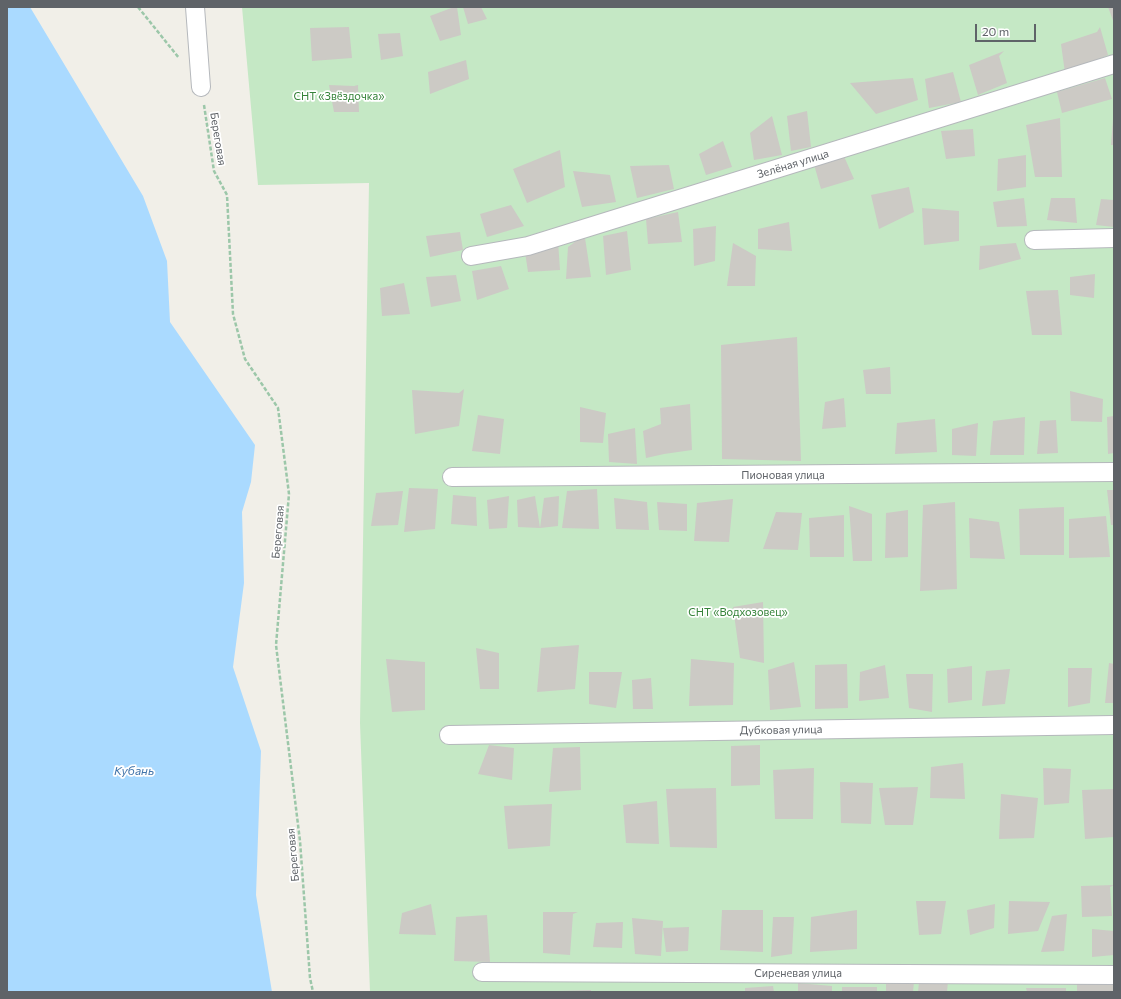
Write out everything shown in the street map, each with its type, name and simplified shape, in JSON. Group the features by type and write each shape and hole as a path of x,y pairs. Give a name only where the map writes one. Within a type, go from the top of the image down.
{"street":[{"path":"195,7 202,88"},
{"name":"Зелёная улица","path":"471,256 528,246 1114,64"},
{"path":"1034,240 1114,238"},
{"name":"Пионовая улица","path":"452,477 1114,472"},
{"name":"Дубковая улица","path":"449,735 1114,725"},
{"name":"Сиреневая улица","path":"482,972 1114,975"}],"path":[{"path":"138,7 182,63"},
{"name":"Береговая","path":"202,88 214,171 227,195 233,314 245,358 278,408 289,494 276,645 300,841 312,992"}],"green space":[{"name":"СНТ «Водхозовец»","path":"242,7 1114,7 1114,992 370,992 360,723 369,183 258,185"}],"water":[{"name":"Кубань","path":"7,7 30,7 143,196 167,261 170,322 255,445 251,482 242,512 244,583 233,667 261,751 256,895 272,992 7,992"}],"building":[{"path":"457,7 461,35 440,41 430,16"},
{"path":"463,7 481,7 487,19 468,24"},
{"path":"1108,7 1114,7 1114,23"},
{"path":"349,27 352,58 312,61 310,28"},
{"path":"1100,27 1108,55 1065,73 1061,44 1097,32"},
{"path":"400,33 403,56 381,60 378,34"},
{"path":"1004,51 999,56 1007,83 978,95 969,65"},
{"path":"466,60 469,79 430,94 428,72"},
{"path":"953,72 961,102 929,108 925,79"},
{"path":"913,78 918,100 876,114 850,83"},
{"path":"1105,78 1112,99 1062,113 1057,92"},
{"path":"329,85 358,85 359,112 334,112"},
{"path":"807,111 811,147 791,151 787,116"},
{"path":"772,116 782,155 754,160 750,133"},
{"path":"1060,118 1062,177 1035,177 1026,125"},
{"path":"1113,119 1114,145 1111,145"},
{"path":"973,129 975,156 946,159 941,131"},
{"path":"723,141 732,167 706,175 699,154"},
{"path":"560,150 565,187 527,203 513,169"},
{"path":"843,154 854,179 821,189 813,161"},
{"path":"1026,155 1026,187 997,191 998,159"},
{"path":"669,165 674,189 637,198 630,166"},
{"path":"573,171 610,175 616,202 582,207"},
{"path":"909,187 914,212 879,229 871,195"},
{"path":"1024,198 1027,226 997,227 993,202"},
{"path":"1051,198 1075,198 1077,223 1047,220"},
{"path":"1101,199 1114,200 1114,227 1096,225"},
{"path":"511,205 524,226 487,237 480,214"},
{"path":"922,208 959,211 959,241 924,245"},
{"path":"678,212 682,242 648,244 646,219"},
{"path":"789,222 792,251 758,249 758,229"},
{"path":"716,226 715,261 694,266 693,229"},
{"path":"627,231 631,270 606,275 603,236"},
{"path":"460,232 463,250 430,257 426,236"},
{"path":"588,232 585,238 591,277 566,279 568,247"},
{"path":"558,241 560,270 528,272 525,252"},
{"path":"733,243 756,256 755,286 727,286"},
{"path":"1016,243 1021,259 979,270 980,246"},
{"path":"501,266 509,289 477,300 472,271"},
{"path":"1095,274 1094,298 1070,295 1070,277"},
{"path":"456,275 461,301 431,307 426,277"},
{"path":"404,283 410,314 382,316 380,288"},
{"path":"1058,290 1062,335 1032,335 1026,291"},
{"path":"797,337 801,461 722,459 721,345"},
{"path":"890,367 891,394 866,394 863,370"},
{"path":"464,389 459,426 415,434 412,390 459,393"},
{"path":"1070,391 1103,399 1102,422 1071,421"},
{"path":"844,398 846,427 822,429 825,402"},
{"path":"690,404 692,450 646,458 643,431 661,424 660,408"},
{"path":"580,407 606,413 603,443 580,442"},
{"path":"478,415 504,419 500,454 472,451"},
{"path":"1114,416 1114,453 1108,454 1107,417"},
{"path":"1025,417 1024,455 990,455 993,421"},
{"path":"935,419 937,452 895,454 897,423"},
{"path":"1056,420 1058,453 1037,454 1040,421"},
{"path":"978,423 976,456 952,455 952,429"},
{"path":"635,428 637,464 609,462 608,434"},
{"path":"409,488 438,489 435,529 404,532"},
{"path":"597,489 599,529 562,528 567,491"},
{"path":"1107,490 1114,490 1114,525 1111,525"},
{"path":"403,491 398,525 371,526 376,493"},
{"path":"453,495 476,497 477,526 451,524"},
{"path":"509,496 507,528 489,529 487,500"},
{"path":"535,496 540,528 518,527 517,500"},
{"path":"559,496 558,526 540,528 544,498"},
{"path":"614,498 647,502 649,530 616,529"},
{"path":"733,499 729,542 694,541 697,503"},
{"path":"657,502 687,504 687,531 659,530"},
{"path":"955,502 957,589 920,591 923,505"},
{"path":"849,506 872,514 872,561 853,561"},
{"path":"1064,507 1064,555 1020,555 1019,509"},
{"path":"908,510 908,557 885,558 886,513"},
{"path":"776,512 802,513 798,550 763,549"},
{"path":"844,515 844,557 810,557 809,518"},
{"path":"1106,516 1110,557 1069,558 1069,519"},
{"path":"969,518 999,522 1005,559 970,558"},
{"path":"763,602 764,663 740,658 733,607"},
{"path":"579,645 575,689 537,692 541,648"},
{"path":"476,648 499,653 499,689 480,689"},
{"path":"386,659 425,662 425,710 392,712"},
{"path":"691,659 734,663 733,705 689,706"},
{"path":"794,662 801,707 770,710 768,670"},
{"path":"1109,663 1114,664 1114,703 1105,703"},
{"path":"847,664 848,708 815,709 815,665"},
{"path":"885,665 889,698 859,701 860,672"},
{"path":"972,666 972,700 948,703 947,669"},
{"path":"1068,668 1092,668 1090,703 1068,707"},
{"path":"1010,669 1005,704 982,706 986,671"},
{"path":"589,672 622,672 616,708 589,704"},
{"path":"906,674 933,674 932,712 909,708"},
{"path":"651,678 653,709 633,709 632,680"},
{"path":"489,745 514,748 512,780 478,774"},
{"path":"760,745 760,785 731,786 731,746"},
{"path":"580,747 581,790 549,792 553,748"},
{"path":"963,763 965,799 930,798 931,767"},
{"path":"814,768 813,819 775,819 773,770"},
{"path":"1043,768 1071,769 1069,803 1044,805"},
{"path":"840,782 873,783 871,824 841,823"},
{"path":"918,787 913,825 885,825 879,788"},
{"path":"716,788 717,848 670,847 666,789"},
{"path":"1114,789 1114,837 1085,839 1082,790"},
{"path":"1001,794 1038,798 1034,838 999,839"},
{"path":"657,801 659,844 626,843 623,805"},
{"path":"552,804 550,846 508,849 504,806"},
{"path":"1114,885 1110,887 1112,916 1082,917 1081,886"},
{"path":"916,901 946,901 941,934 919,935"},
{"path":"1009,901 1050,902 1038,931 1008,934"},
{"path":"431,904 436,935 399,934 402,913"},
{"path":"995,904 994,928 970,935 967,910"},
{"path":"722,910 763,910 763,952 720,950"},
{"path":"857,910 857,949 810,952 811,917"},
{"path":"543,912 578,912 573,914 570,955 543,953"},
{"path":"1067,914 1064,951 1041,952 1052,916"},
{"path":"487,915 490,962 454,961 456,917"},
{"path":"773,917 794,917 792,954 771,957"},
{"path":"632,918 663,921 661,956 635,954"},
{"path":"623,922 622,948 593,947 596,923"},
{"path":"689,927 688,951 666,952 663,928"},
{"path":"1092,929 1114,931 1114,955 1092,957"},
{"path":"948,981 947,992 918,992 919,982"},
{"path":"914,982 913,992 886,992 886,984"},
{"path":"1114,982 1113,992 1077,992 1077,983"},
{"path":"798,983 832,986 832,992 798,992"},
{"path":"773,986 774,992 745,992 745,988"},
{"path":"842,987 877,987 877,992 842,992"},
{"path":"1026,988 1066,988 1066,992 1027,992"},
{"path":"591,990 591,992 557,992 557,991"}],"park label":[{"name":"СНТ «Звёздочка»","path":"339,96"}]}
